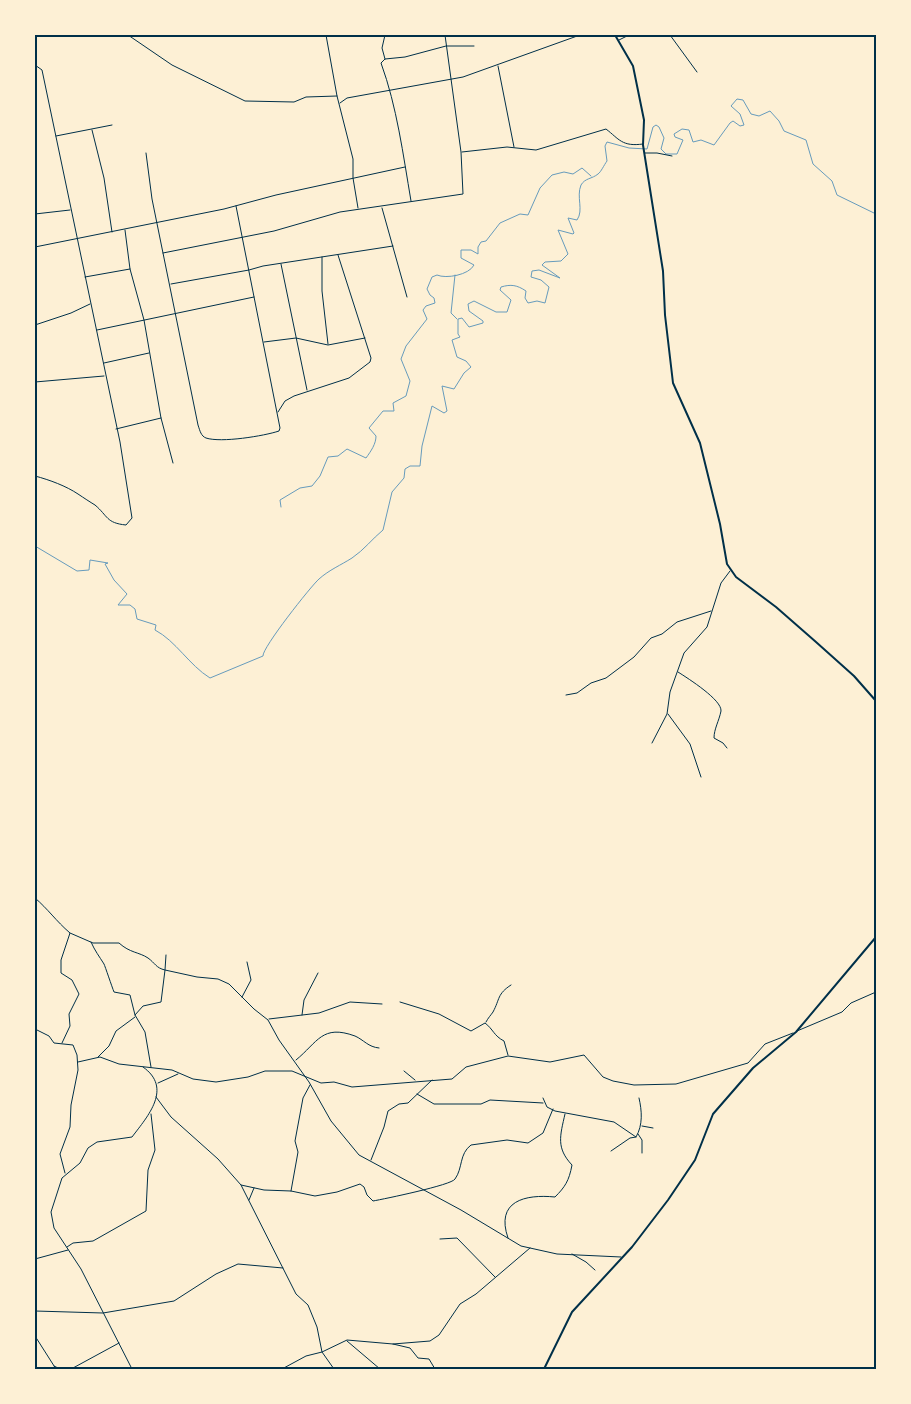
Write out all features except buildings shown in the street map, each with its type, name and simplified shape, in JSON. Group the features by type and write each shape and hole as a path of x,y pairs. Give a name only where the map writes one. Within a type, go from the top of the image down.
{"street":[{"path":"128,35 147,50 172,65 245,101 294,102 306,97 337,96"},
{"path":"326,35 337,96 353,159 353,178 359,210"},
{"path":"385,35 382,48 385,59"},
{"path":"163,253 274,231 318,217 463,194 461,152 445,35"},
{"path":"340,103 347,98 452,80 580,35"},
{"path":"615,35 634,69 644,120 643,144 663,271 671,374 675,388 700,443 730,571 816,642 854,676 876,701"},
{"path":"618,40 630,35"},
{"path":"670,35 697,72"},
{"path":"411,202 391,91 381,63 385,59 405,58 446,46 474,46"},
{"path":"498,65 501,70 514,148"},
{"path":"35,66 42,70 133,514 126,525 108,521 96,506 77,493 51,480 35,476"},
{"path":"55,136 112,125"},
{"path":"461,152 514,148 536,150 606,129 615,139 623,143 630,145 643,144"},
{"path":"92,130 104,178 112,232"},
{"path":"146,153 148,177 163,253 201,434 205,438 214,439 273,433 279,431 280,428 256,296 236,206"},
{"path":"645,153 672,156"},
{"path":"35,248 236,206 404,166"},
{"path":"382,207 407,297"},
{"path":"35,214 71,210"},
{"path":"125,229 130,268 144,320 161,418 173,463"},
{"path":"170,284 263,266 393,246"},
{"path":"277,412 285,401 307,391 349,378 367,366 371,358 338,255"},
{"path":"322,257 322,290 328,345"},
{"path":"281,264 307,391"},
{"path":"84,277 104,275 130,268"},
{"path":"96,330 256,296"},
{"path":"35,324 90,304"},
{"path":"263,342 296,338 328,345 365,338"},
{"path":"103,363 150,353"},
{"path":"35,382 104,376"},
{"path":"116,429 161,418"},
{"path":"652,743 667,714 670,692 684,653 706,627 723,577 730,571"},
{"path":"566,695 580,692 591,683 606,678 634,657 651,638 662,634 677,622 712,611"},
{"path":"678,672 716,698 720,704 721,710 714,738 723,743 727,748"},
{"path":"667,714 690,744 701,777"},
{"path":"35,898 47,906 53,919 70,933 91,942 119,944 126,950 147,957 156,967 165,970 197,977 218,979 229,984 268,1020 279,1040 305,1076 346,1142 359,1154 521,1246 557,1254 569,1253 622,1257"},
{"path":"62,1044 70,1026 69,1014 79,994 72,980 61,973 61,960 70,933"},
{"path":"544,1369 572,1312 622,1257 668,1200 694,1160 714,1114 753,1068 796,1032 876,937"},
{"path":"91,942 98,958 104,964 108,980 114,992 130,995 135,1016 145,1032 151,1068"},
{"path":"78,1062 98,1057 109,1046 116,1031 135,1016 143,1006 161,1002 166,955"},
{"path":"242,997 251,980 247,962"},
{"path":"302,1016 304,1000 318,973"},
{"path":"400,1002 439,1014 471,1031 485,1023 494,1011 497,999 502,991 512,985"},
{"path":"98,1057 119,1064 172,1070 192,1079 216,1082 270,1070 292,1071 321,1082 334,1082 352,1087 415,1080 452,1079 466,1067 508,1056 550,1062 584,1055 603,1077 613,1081 634,1085 676,1084 748,1063 765,1044 776,1042 842,1012 851,1003 876,992"},
{"path":"268,1020 327,1011 350,1002 365,1001 382,1004"},
{"path":"485,1023 490,1027 494,1036 504,1041 508,1056"},
{"path":"35,1029 49,1036 54,1043 73,1045 78,1062 70,1127 60,1154 65,1174"},
{"path":"295,1061 312,1046 315,1040 332,1032 340,1031 355,1036 368,1046 379,1048"},
{"path":"127,1369 131,1368 102,1314 81,1269 54,1228 51,1212 59,1183 65,1174 80,1163 85,1151 92,1144 132,1137 151,1113 158,1083 152,1074 142,1066"},
{"path":"404,1071 415,1080"},
{"path":"158,1083 179,1073"},
{"path":"371,1160 388,1111 399,1104 408,1103 433,1079"},
{"path":"291,1191 298,1152 295,1141 303,1098 310,1084"},
{"path":"418,1094 434,1104 481,1104 490,1100 543,1103 565,1114 573,1112 585,1118 614,1122 636,1137"},
{"path":"156,1097 171,1117 218,1158 241,1184 296,1294 308,1305 322,1352 334,1369"},
{"path":"543,1098 543,1103"},
{"path":"610,1151 630,1138 636,1137 638,1134 641,1125 640,1098"},
{"path":"241,1184 254,1188 291,1191 315,1196 337,1192 360,1184 373,1201 399,1194 426,1191 455,1180 464,1152 471,1144 507,1140 528,1143 543,1134 552,1109"},
{"path":"35,1260 67,1249 73,1242 92,1240 146,1211 148,1170 155,1150 151,1113"},
{"path":"508,1239 506,1217 512,1205 521,1198 530,1196 554,1197 563,1190 570,1178 572,1166 562,1152 560,1143 565,1114"},
{"path":"641,1125 653,1128"},
{"path":"638,1134 642,1140 642,1153"},
{"path":"249,1200 254,1188"},
{"path":"440,1239 457,1238 496,1278"},
{"path":"393,1344 430,1341 439,1335 460,1304 496,1278 530,1248"},
{"path":"569,1253 586,1262 595,1270"},
{"path":"35,1311 102,1314 174,1301 216,1274 238,1264 283,1268"},
{"path":"35,1336 56,1369"},
{"path":"347,1340 380,1369"},
{"path":"282,1369 306,1356 322,1352 347,1340 393,1344 410,1348 418,1358 429,1359 435,1369"},
{"path":"66,1369 73,1368 119,1343"},
{"path":"53,1366 60,1369"},
{"path":"73,1368 77,1369"}],"waterway":[{"path":"35,546 77,571 89,570 90,560 108,563 105,564 114,580 127,594 118,605 130,605 135,609 137,619 156,625 155,630 170,640 195,667 210,678 263,656 278,630 314,584 331,570 356,555 383,530 392,492 404,478 405,469 410,466 420,466 422,446 432,406 444,413 447,411 442,386 454,389 464,373 471,367 466,361 457,357 452,340 460,337 458,334 458,319 462,318 469,327 483,323 483,321 469,311 468,304 474,301 496,312 507,312 511,300 500,290 501,287 505,286 520,287 526,291 525,298 528,303 537,301 545,303 549,287 541,280 531,277 532,271 539,270 560,278 542,265 545,262 561,261 568,254 558,230 574,233 568,218 577,220 580,212 579,194 581,185 584,181 596,176 607,161 605,146 607,142 629,148 647,149 653,127 656,125 659,127 664,138 661,149 666,154 677,154 683,140 675,137 674,134 682,129 689,130 693,142 701,140 714,145 730,123 733,121 740,126 744,125 740,114 731,106 737,99 743,100 751,114 759,116 770,111 779,121 784,131 806,140 813,164 832,181 837,195 876,214"},
{"path":"281,507 280,500 300,488 312,486 320,476 328,457 338,456 347,449 366,458 370,453 376,436 369,428 383,411 394,411 393,403 406,396 410,381 401,359 406,346 427,319 423,310 426,306 435,303 434,298 427,289 432,277 462,274 471,268 474,265 461,258 461,250 471,250 478,254 478,247 481,242 486,241 500,223 520,214 528,215 540,188 552,175 564,172 573,174 582,168 591,176"},
{"path":"455,275 451,313 457,319"}]}
